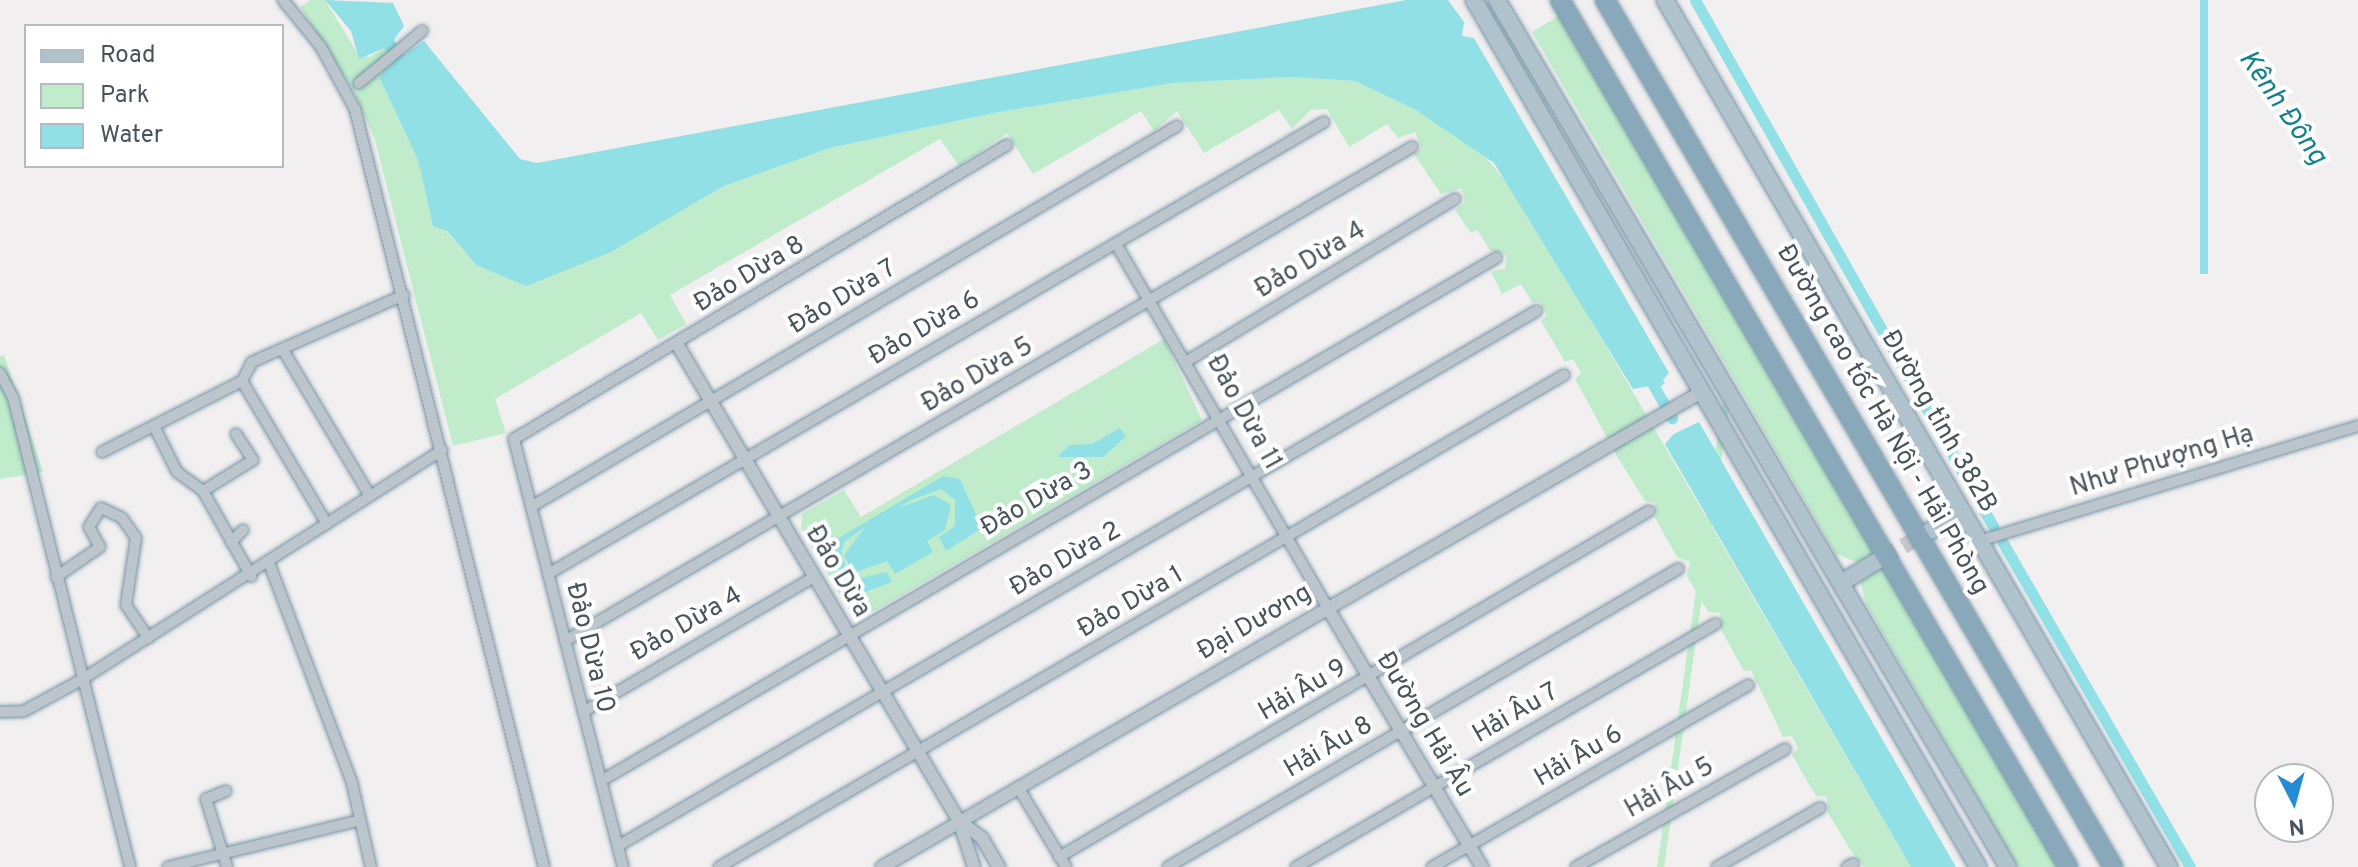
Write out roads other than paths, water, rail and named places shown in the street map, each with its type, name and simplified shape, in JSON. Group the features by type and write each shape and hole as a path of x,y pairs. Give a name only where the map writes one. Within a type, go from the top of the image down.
{"highway":[{"path":"1560,0 2067,867"},
{"name":"Đường cao tốc Hà Nội - Hải Phòng","path":"1605,0 2115,867"}],"main road":[{"path":"1474,0 1978,867"},
{"path":"1497,0 1724,378 2008,867"},
{"name":"Đường tỉnh 382B","path":"1665,0 2169,867"},
{"path":"1703,391 1724,378"},
{"path":"1930,531 1961,513"},
{"path":"1841,583 1882,558"}],"street":[{"path":"283,0 321,47 355,109 404,295 544,867"},
{"path":"359,83 422,31"},
{"name":"Đảo Dừa 6","path":"548,574 1324,122"},
{"name":"Đảo Dừa 7","path":"531,507 1177,126"},
{"name":"Đảo Dừa 8","path":"514,439 1007,145"},
{"name":"Đảo Dừa 5","path":"565,641 1412,147"},
{"name":"Đảo Dừa 4","path":"1189,360 1455,199"},
{"name":"Đảo Dừa 11","path":"1116,244 1189,360 1327,607"},
{"name":"Đảo Dừa 3","path":"601,781 1220,416 1496,258"},
{"path":"102,452 242,381 252,362 404,295"},
{"name":"Đảo Dừa 2","path":"618,846 1536,311"},
{"name":"Đảo Dừa","path":"677,344 959,821"},
{"path":"283,350 370,496"},
{"path":"0,373 13,397 130,867"},
{"name":"Đảo Dừa 1","path":"719,867 1564,375"},
{"path":"242,381 327,524"},
{"name":"Đại Dương","path":"882,867 1703,391"},
{"path":"154,426 177,472 203,491 251,576"},
{"name":"Như Phượng Hạ","path":"1979,541 2358,426"},
{"path":"203,491 253,460 236,434"},
{"name":"Đảo Dừa 10","path":"514,439 623,867"},
{"path":"0,712 24,711 81,680 251,576 442,450"},
{"path":"56,577 100,547 89,527 101,508 122,518 136,538 126,605 148,638"},
{"name":"Hải Âu 9","path":"1059,857 1370,678 1649,511"},
{"path":"231,542 243,530"},
{"path":"269,563 352,783 357,821 371,867"},
{"name":"Hải Âu 8","path":"1168,867 1678,569"},
{"name":"Đảo Dừa 4","path":"583,712 814,577"},
{"name":"Đường Hải Âu","path":"1327,607 1482,867"},
{"name":"Hải Âu 7","path":"1296,867 1716,624"},
{"name":"Hải Âu 6","path":"1432,867 1748,685"},
{"name":"Hải Âu 5","path":"1576,867 1785,749"},
{"path":"1018,787 1066,867"},
{"path":"226,791 206,799 227,867"},
{"path":"1717,867 1820,808"},
{"path":"168,867 357,821"},
{"path":"959,821 974,867"},
{"path":"959,821 982,838 999,867"}],"water":[{"path":"325,0 393,3 404,26 394,40 404,55 424,41 520,159 537,163 1406,0 1448,0 1464,22 1462,36 1474,38 1669,373 1663,380 1687,424 1699,422 1956,867 1911,867 1665,444 1677,430 1656,385 1633,389 1494,163 1416,110 1355,81 1290,77 1173,83 994,113 830,148 724,186 611,252 526,286 476,265 447,231 433,226 418,160 379,77 395,61 384,48 359,59 351,31"},
{"path":"2200,0 2208,0 2208,274 2200,274"},
{"path":"1120,428 1126,436 1103,457 1058,457 1069,445 1092,444"},
{"path":"943,476 960,479 982,528 946,551 939,537 955,526 955,500 941,489 898,508 934,495 951,505 945,530 927,541 933,552 895,574 887,561 853,573 860,578 887,572 892,582 852,597 827,545","holes":["865,527 844,555 853,573 846,568 841,551 845,541"]}],"waterway":[{"path":"1695,0 1993,526"},
{"path":"1647,374 1672,418"},
{"path":"2003,543 2190,867"}],"tunnel":[{"path":"1882,558 1929,532"}],"water label":[{"name":"Kênh Đông","path":"2282,108"}]}
